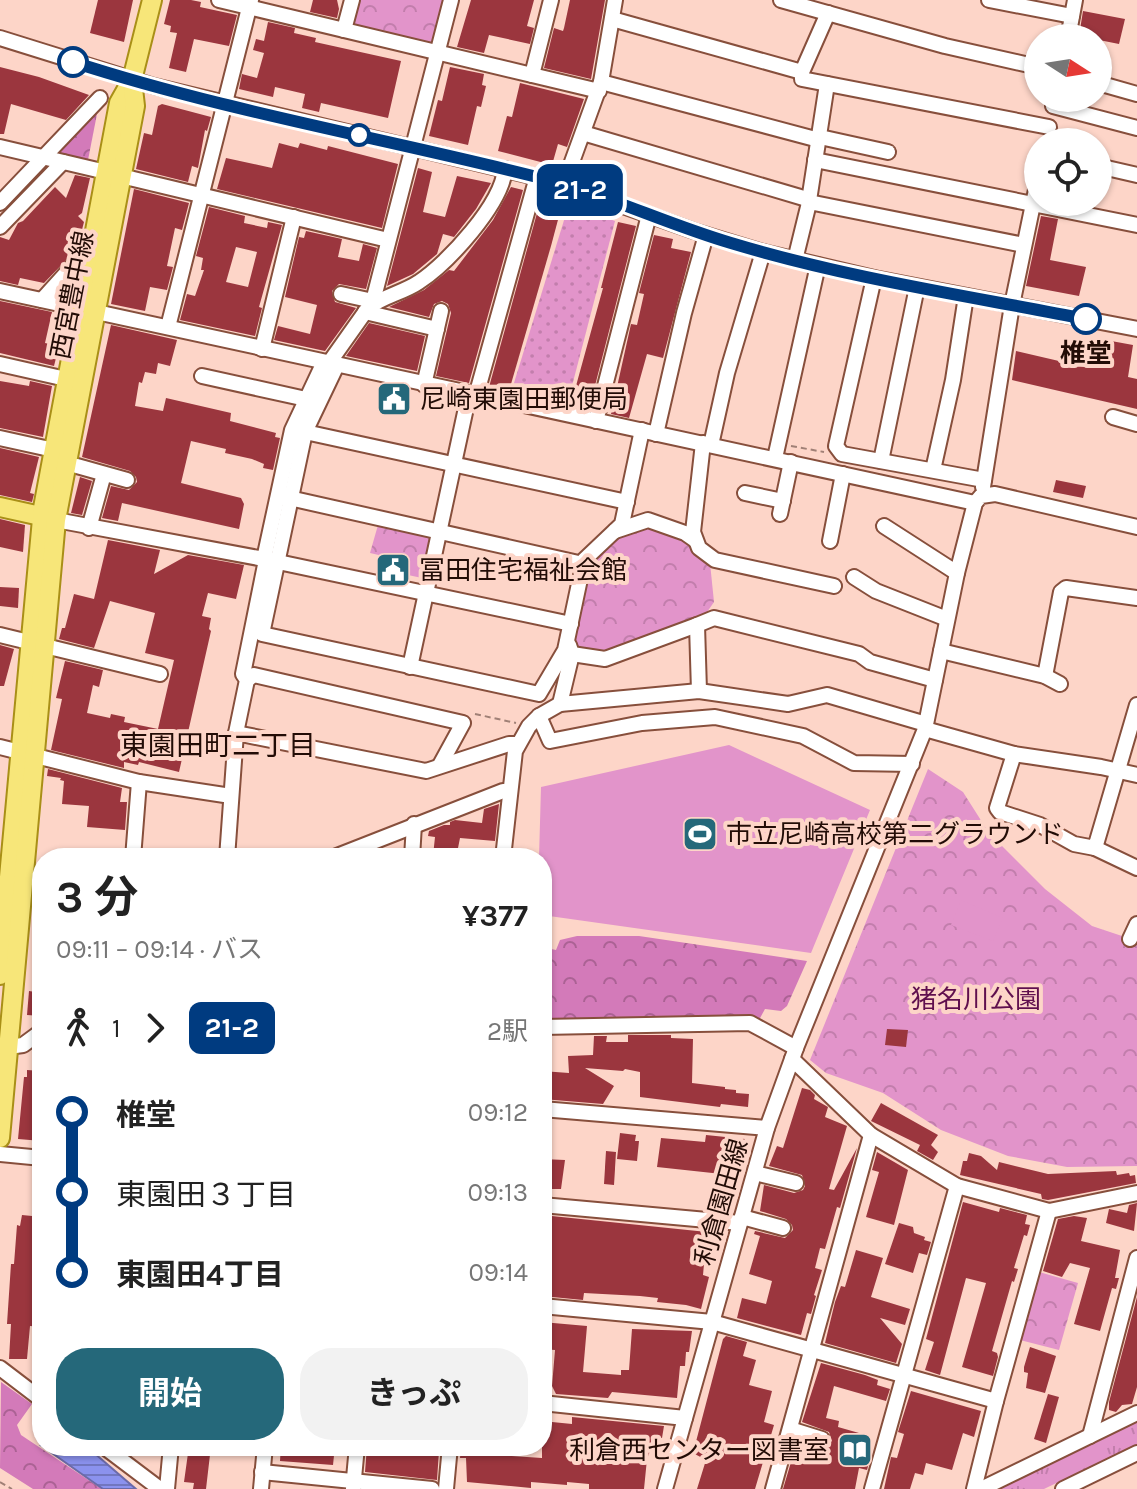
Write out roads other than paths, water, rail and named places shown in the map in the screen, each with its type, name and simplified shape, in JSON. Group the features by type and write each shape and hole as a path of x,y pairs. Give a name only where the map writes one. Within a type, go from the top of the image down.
{"main road":[{"name":"西宮豊中線","path":"0,1138 54,450 66,379 87,310 90,259 135,106 132,80 152,0"},
{"name":"西宮豊中線","path":"49,518 113,174"},
{"path":"0,507 49,518"},
{"name":"西宮豊中線","path":"0,975 28,754"}],"street":[{"path":"219,0 250,4 532,75 600,87 819,139 888,152"},
{"path":"344,30 352,0"},
{"path":"247,680 243,674 257,632 306,399 370,306 451,0"},
{"path":"532,75 551,0"},
{"path":"564,184 600,87 615,0"},
{"path":"781,0 945,46 1024,64"},
{"path":"989,0 1072,16"},
{"path":"1071,24 1075,0"},
{"path":"168,327 250,4"},
{"path":"828,13 802,72 802,79 1024,129"},
{"path":"612,19 802,72"},
{"path":"0,38 132,80 564,184 763,252 917,287 1137,329"},
{"path":"795,260 827,84"},
{"path":"1112,87 1137,94"},
{"path":"0,203 100,98"},
{"path":"1086,112 1137,128"},
{"path":"583,133 808,200 1024,245"},
{"path":"0,147 388,240"},
{"path":"815,160 1024,202"},
{"path":"1,223 63,162"},
{"path":"370,306 409,288 433,271 488,210 504,182 505,169"},
{"path":"1112,169 1137,175"},
{"path":"410,667 453,465 537,177"},
{"path":"596,421 649,215"},
{"name":"利倉園田線","path":"665,1489 767,1128 794,1053 926,727 957,573 984,480 1012,305 1030,216"},
{"path":"1092,216 1137,225"},
{"path":"262,349 294,217"},
{"path":"560,704 583,564 622,524 706,235"},
{"path":"695,540 695,507 707,444 763,252"},
{"path":"42,300 79,259 90,259"},
{"path":"776,451 818,265"},
{"path":"874,278 836,446 842,454 984,480"},
{"path":"881,461 917,287"},
{"path":"0,291 707,444 776,451 791,462 843,474 978,500 995,494 1137,527"},
{"path":"341,294 437,329"},
{"path":"933,470 953,380 966,296"},
{"path":"424,385 441,311"},
{"path":"0,364 66,379"},
{"path":"299,431 330,364"},
{"path":"202,376 306,399"},
{"path":"1113,417 1137,424"},
{"path":"299,431 627,502"},
{"path":"0,438 54,450"},
{"path":"745,493 782,508 791,462"},
{"path":"77,466 127,480"},
{"path":"89,528 104,474"},
{"path":"830,541 843,474"},
{"path":"284,497 583,564"},
{"path":"49,518 271,560 571,624"},
{"path":"615,531 648,520 685,533 715,560 834,586"},
{"path":"884,526 957,573"},
{"path":"854,577 876,591 947,619"},
{"path":"1045,676 1061,592 1066,588 1137,598"},
{"path":"570,647 605,659 714,618 859,654 870,662 935,680"},
{"path":"697,625 699,691"},
{"path":"257,632 539,694 570,647"},
{"path":"0,635 160,674"},
{"path":"941,651 1045,676 1060,684"},
{"path":"228,848 236,733 247,680 254,675 463,723 440,765"},
{"path":"504,848 517,744 534,721 560,704 699,691 788,704 827,695 1014,754 1137,775"},
{"path":"1095,848 1137,705"},
{"path":"534,721 550,741 642,723 715,717 803,736 854,763 912,764"},
{"path":"236,733 426,771 517,744"},
{"path":"0,747 139,782 231,796"},
{"path":"1014,754 997,808 1000,812 1040,825 1074,844 1095,848 1137,868"},
{"path":"134,848 139,782"},
{"path":"356,848 503,791 509,792"},
{"path":"413,848 414,824"},
{"path":"1130,939 1137,924"},
{"path":"552,1027 750,1023 794,1053 871,1135 957,1186 1049,1211 1137,1193"},
{"path":"8,1047 23,1045 32,1038"},
{"path":"552,1110 767,1128"},
{"path":"773,1489 871,1135"},
{"path":"0,1154 32,1157"},
{"path":"755,1173 796,1183"},
{"path":"872,1489 957,1186"},
{"path":"552,1206 741,1220 783,1228"},
{"path":"974,1489 1049,1211"},
{"path":"1090,1436 1137,1258"},
{"path":"552,1307 712,1322 996,1401"},
{"path":"0,1368 32,1392"},
{"path":"552,1404 685,1418"},
{"path":"981,1489 1137,1413"},
{"path":"790,1429 822,1439"},
{"path":"1063,1489 1137,1453"},
{"path":"116,1456 160,1489"},
{"path":"167,1489 170,1456"},
{"path":"261,1489 264,1456"},
{"path":"353,1485 356,1456"},
{"path":"446,1489 449,1456"},
{"path":"262,1472 353,1485 432,1489"}],"water":[{"path":"56,1456 98,1456 136,1489 103,1489"}],"place":[{"name":"椎堂","path":"1086,319"},
{"name":"尼崎東園田郵便局","path":"394,399"},
{"name":"冨田住宅福祉会館","path":"393,570"},
{"name":"市立尼崎高校第二グラウンド","path":"700,834"},
{"name":"利倉西センター図書室","path":"855,1450"}],"district":[{"name":"東園田町二丁目","path":"218,745"}],"park label":[{"name":"猪名川公園","path":"976,999"}]}
